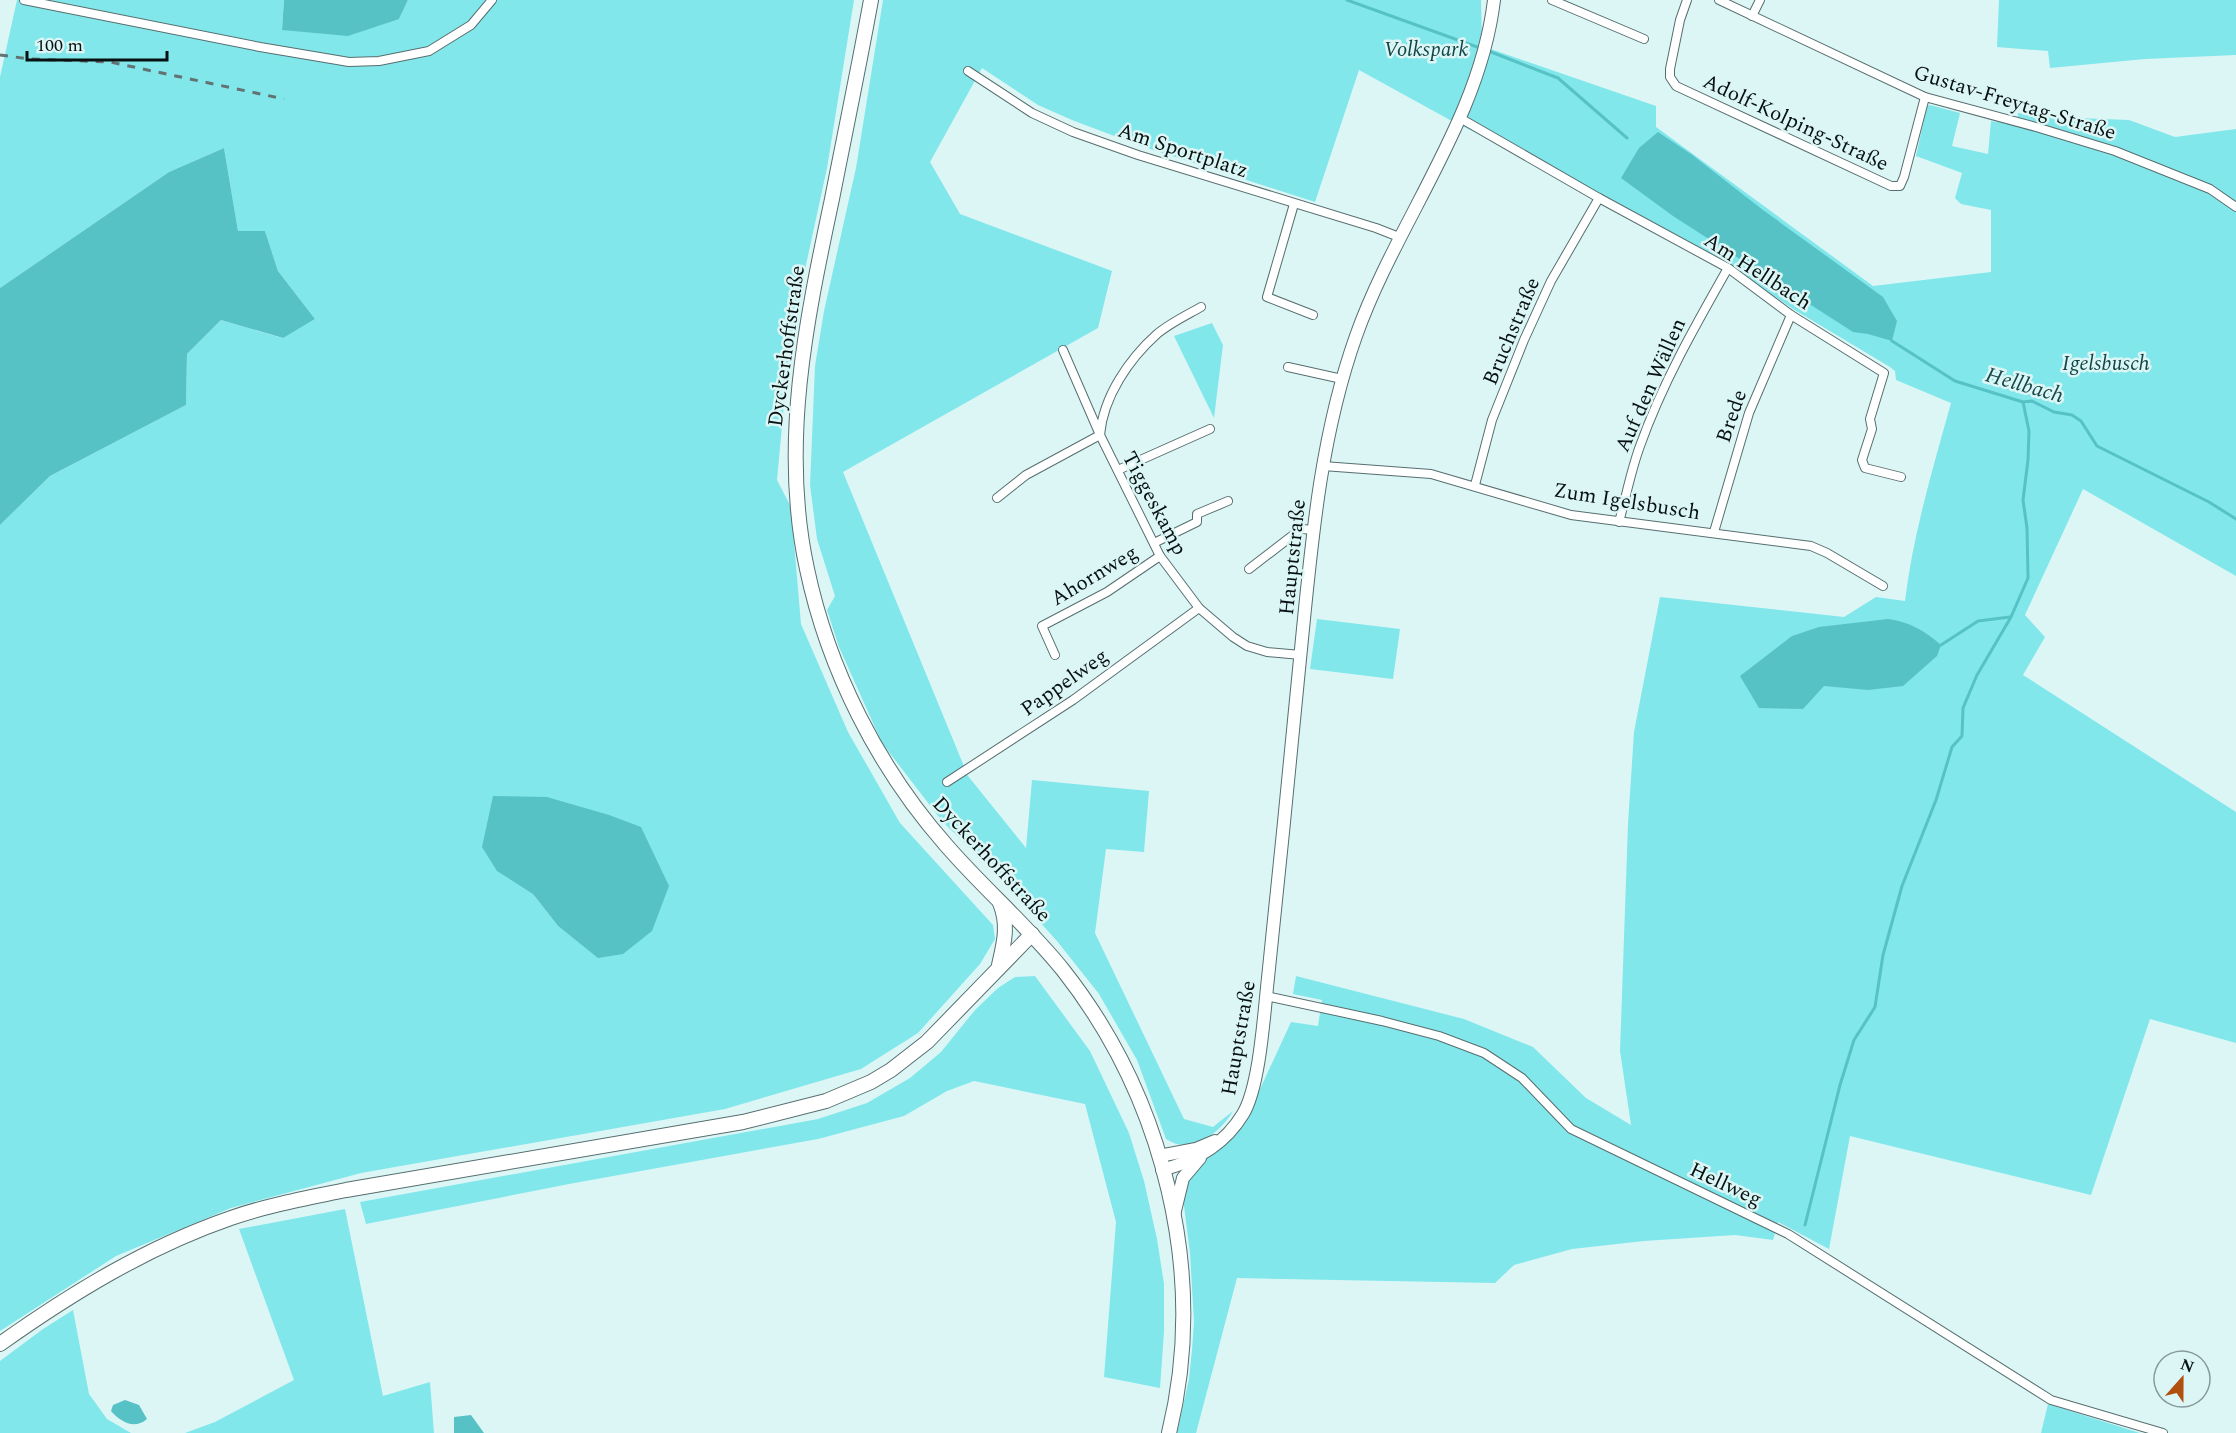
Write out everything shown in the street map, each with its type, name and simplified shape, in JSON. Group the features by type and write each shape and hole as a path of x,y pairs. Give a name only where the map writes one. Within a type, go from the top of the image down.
{"main road":[{"name":"Dyckerhoffstraße","path":"871,0 813,289 801,365 795,424 795,467 798,513 807,570 822,625 843,682 895,778 946,846 1032,933 1064,971 1122,1064 1142,1108 1161,1163 1181,1253 1184,1321 1180,1371 1169,1433"},
{"path":"998,898 1006,922 999,965"},
{"path":"0,1344 88,1285 130,1261 183,1236 232,1218 288,1202 351,1189 743,1122 826,1101 871,1082 910,1056 927,1042 1032,933"}],"street":[{"path":"24,0 260,47 349,62 379,61 429,51 471,25 492,0"},
{"name":"Hauptstraße","path":"1161,1163 1203,1155 1244,1114 1253,1089 1266,996 1314,530 1325,445 1342,379 1371,296 1460,118 1480,66 1490,28 1494,0"},
{"path":"1552,0 1644,39"},
{"name":"Adolf-Kolping-Straße","path":"1687,0 1680,20 1670,69 1670,77 1676,86 1891,186 1900,186 1904,177 1924,97"},
{"name":"Gustav-Freytag-Straße","path":"1719,0 1924,97 2115,151 2210,189 2236,207"},
{"path":"1752,16 1760,0"},
{"name":"Am Sportplatz","path":"968,70 1032,113 1073,132 1138,155 1399,237"},
{"name":"Am Hellbach","path":"1460,118 1599,198 1728,268 1791,315 1884,373 1870,419 1872,429 1862,460 1865,468 1901,477"},
{"name":"Bruchstraße","path":"1475,486 1492,420 1524,340 1551,281 1599,198"},
{"path":"1294,204 1267,297 1313,315"},
{"name":"Auf den Wällen","path":"1619,522 1639,447 1686,342 1728,268"},
{"name":"Tiggeskamp","path":"1100,435 1108,400 1123,373 1158,333 1202,307"},
{"name":"Brede","path":"1714,532 1749,413 1791,315"},
{"name":"Tiggeskamp","path":"1063,350 1100,435 1160,556 1199,608 1247,646 1267,652 1301,655"},
{"path":"1288,367 1342,379"},
{"path":"1118,470 1210,429"},
{"path":"997,498 1034,470 1100,435"},
{"name":"Zum Igelsbusch","path":"1323,466 1431,474 1571,515 1811,546 1883,586"},
{"name":"Ahornweg","path":"1154,543 1197,522 1197,514 1228,501"},
{"path":"1248,570 1301,529 1314,530"},
{"name":"Ahornweg","path":"1055,655 1042,627 1107,592 1160,556"},
{"name":"Pappelweg","path":"946,782 1073,700 1199,608"},
{"name":"Hellweg","path":"1266,996 1382,1021 1438,1036 1485,1053 1522,1078 1571,1129 1788,1234 2051,1400 2163,1433"},
{"name":"Hauptstraße","path":"1161,1163 1222,1138"},
{"path":"1174,1215 1183,1178 1203,1155"}],"green space":[{"path":"17,0 284,0 282,30 399,19 408,0 854,0 827,168 796,311 786,383 777,480 791,507 801,624 848,732 900,823 993,925 995,939 980,964 918,1033 861,1069 725,1109 361,1173 231,1208 116,1256 0,1331 0,525 50,476 186,405 187,354 221,320 282,338 315,319 278,271 265,231 238,231 224,148 169,172 0,288 0,77","holes":["533,894 599,958 558,926"]},
{"path":"883,0 1481,0 1482,46 1656,106 1656,127 1873,286 1991,272 1991,210 1961,204 1955,198 1962,173 1916,156 1927,106 1960,113 1952,146 1988,154 1991,121 2017,125 2018,113 2129,120 2175,137 2236,129 2236,576 2083,489 2025,615 2045,637 2023,675 2236,812 2236,1043 2150,1019 2091,1195 1850,1136 1829,1249 1778,1222 1773,1240 1735,1235 1644,1241 1572,1249 1514,1265 1495,1283 1237,1278 1196,1433 1177,1433 1189,1379 1194,1322 1190,1253 1183,1198 1192,1172 1248,1115 1291,1022 1318,1026 1322,1000 1293,994 1296,976 1464,1019 1533,1047 1586,1098 1631,1125 1620,1051 1628,824 1634,732 1660,597 1844,617 1876,597 1905,601 1918,526 1951,403 1896,380 1895,371 1890,367 1793,309 1728,265 1609,199 1450,120 1359,70 1315,202 1138,145 1072,120 1038,105 982,68 930,162 960,214 1112,271 1098,328 843,472 968,776 1026,848 1032,780 1149,791 1144,852 1106,849 1095,933 1184,1119 1213,1127 1233,1111 1213,1134 1195,1143 1176,1144 1166,1139 1137,1060 1099,994 1057,941 999,877 942,821 882,743 839,647 827,610 835,596 817,539 810,485 815,366 824,311 856,168"},
{"path":"1999,0 2236,0 2236,55 2145,59 2050,68 2048,51 1997,47"},
{"path":"1212,323 1223,345 1214,418 1174,336"},
{"path":"1317,619 1400,629 1393,679 1310,669"},
{"path":"1035,976 1090,1051 1129,1133 1144,1181 1164,1284 1164,1332 1160,1388 1104,1377 1116,1222 1085,1104 974,1081 947,1091 904,1116 818,1139 366,1224 360,1202 818,1119 867,1103 910,1078 941,1052 975,1010 998,988 1015,977"},
{"path":"345,1209 383,1396 430,1382 434,1433 185,1433 215,1422 294,1380 239,1229"},
{"path":"73,1310 89,1394 107,1419 131,1433 0,1433 0,1361"},
{"path":"2048,1404 2140,1433 2041,1433"}],"shaded area":[{"path":"284,0 408,0 399,19 348,36 282,30"},
{"path":"1658,132 1883,297 1897,321 1892,341 1853,332 1673,216 1621,178 1639,148"},
{"path":"224,148 238,231 265,231 278,271 315,319 283,338 221,320 187,354 186,405 50,476 0,525 0,288 169,172"},
{"path":"1888,619 1916,628 1941,645 1937,656 1903,686 1868,690 1824,686 1803,709 1759,708 1740,676 1792,636 1819,627"},
{"path":"493,796 547,797 641,827 669,886 652,931 623,954 598,958 558,926 533,894 497,871 482,847"},
{"path":"125,1400 139,1405 147,1419 133,1424 115,1415 111,1411 113,1405"},
{"path":"471,1415 484,1433 454,1433 454,1417"}],"waterway":[{"name":"Hellbach","path":"1347,0 1480,48"},
{"name":"Hellbach","path":"1486,50 1558,78 1627,138"},
{"name":"Hellbach","path":"1892,341 1955,381 2023,402 2032,401 2054,412 2072,415 2081,421 2097,446 2209,502 2236,519"},
{"path":"1805,1225 1840,1085 1854,1040 1875,1007 1883,955 1902,886 1936,800 1952,747 1962,736 1963,708 1977,675 2011,617 2028,578 2027,528 2023,500 2029,431 2023,402"},
{"path":"1941,645 1978,621 2010,617"}],"railway":[{"path":"0,55 30,59 110,62 284,99"}],"park label":[{"name":"Volkspark","path":"1426,49"},
{"name":"Igelsbusch","path":"2106,363"}]}
